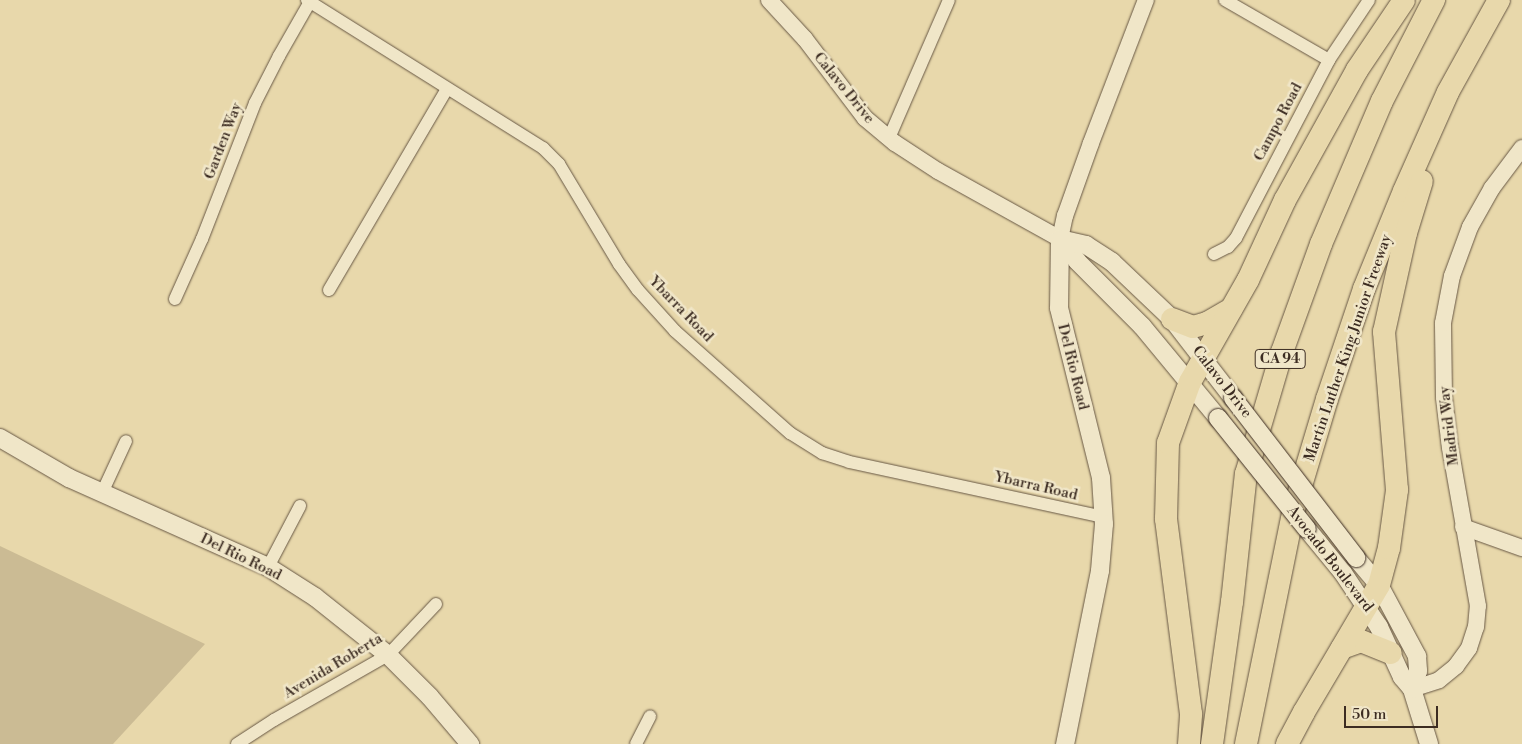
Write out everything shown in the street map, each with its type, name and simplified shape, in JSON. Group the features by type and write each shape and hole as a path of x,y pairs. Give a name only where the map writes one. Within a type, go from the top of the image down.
{"highway":[{"path":"1189,744 1191,714 1166,519 1168,444 1190,382 1248,280 1285,200 1352,79 1404,0"},
{"name":"CA 94","path":"1212,744 1232,602 1246,474 1265,408 1282,352 1321,244 1382,101 1434,0"},
{"name":"Martin Luther King Junior Freeway","path":"1246,744 1294,509 1327,399 1364,289 1404,191 1448,92 1499,0"},
{"path":"1287,744 1379,585 1389,548 1397,490 1384,332 1406,233 1448,92"},
{"path":"1172,319 1193,327 1207,323 1231,309"},
{"path":"1342,648 1361,642 1391,653"}],"main road":[{"name":"Calavo Drive","path":"1060,239 1086,245 1112,262 1172,319 1204,358 1356,558"},
{"name":"Calavo Drive","path":"1060,239 1078,261 1142,326 1190,382 1271,485"},
{"name":"Del Rio Road","path":"1060,239 1059,308 1101,478 1104,517 1100,571 1065,744"},
{"name":"Del Rio Road","path":"0,438 68,478 268,567 340,615 388,655 430,697 470,744"},
{"name":"Avocado Boulevard","path":"1271,485 1367,605 1402,677 1412,689 1428,744"},
{"name":"Avocado Boulevard","path":"1356,558 1379,585 1417,656 1418,671 1412,689"}],"street":[{"name":"Calavo Drive","path":"769,0 805,39 865,118 889,138 938,171 1060,239"},
{"path":"889,138 949,0"},
{"name":"Del Rio Road","path":"1060,239 1065,216 1091,143 1146,0"},
{"path":"1226,0 1329,60"},
{"name":"Campo Road","path":"1214,254 1228,247 1236,238 1329,60 1369,0"},
{"name":"Ybarra Road","path":"309,1 543,148 559,164 619,264 638,290 675,331 790,433 822,453 849,462 1104,517"},
{"name":"Garden Way","path":"175,299 202,239 255,103 309,1"},
{"path":"329,290 448,89"},
{"name":"Madrid Way","path":"1412,689 1439,680 1448,673 1463,657 1473,638 1478,606 1450,448 1444,397 1443,322 1452,276 1470,227 1492,188 1522,148"},
{"path":"102,493 126,441"},
{"path":"268,567 300,506"},
{"path":"1464,527 1522,548"},
{"name":"Avenida Roberta","path":"237,744 274,720 388,655 436,604"},
{"path":"636,744 650,716"}],"shaded area":[{"path":"0,546 205,644 113,744 0,744"}]}
